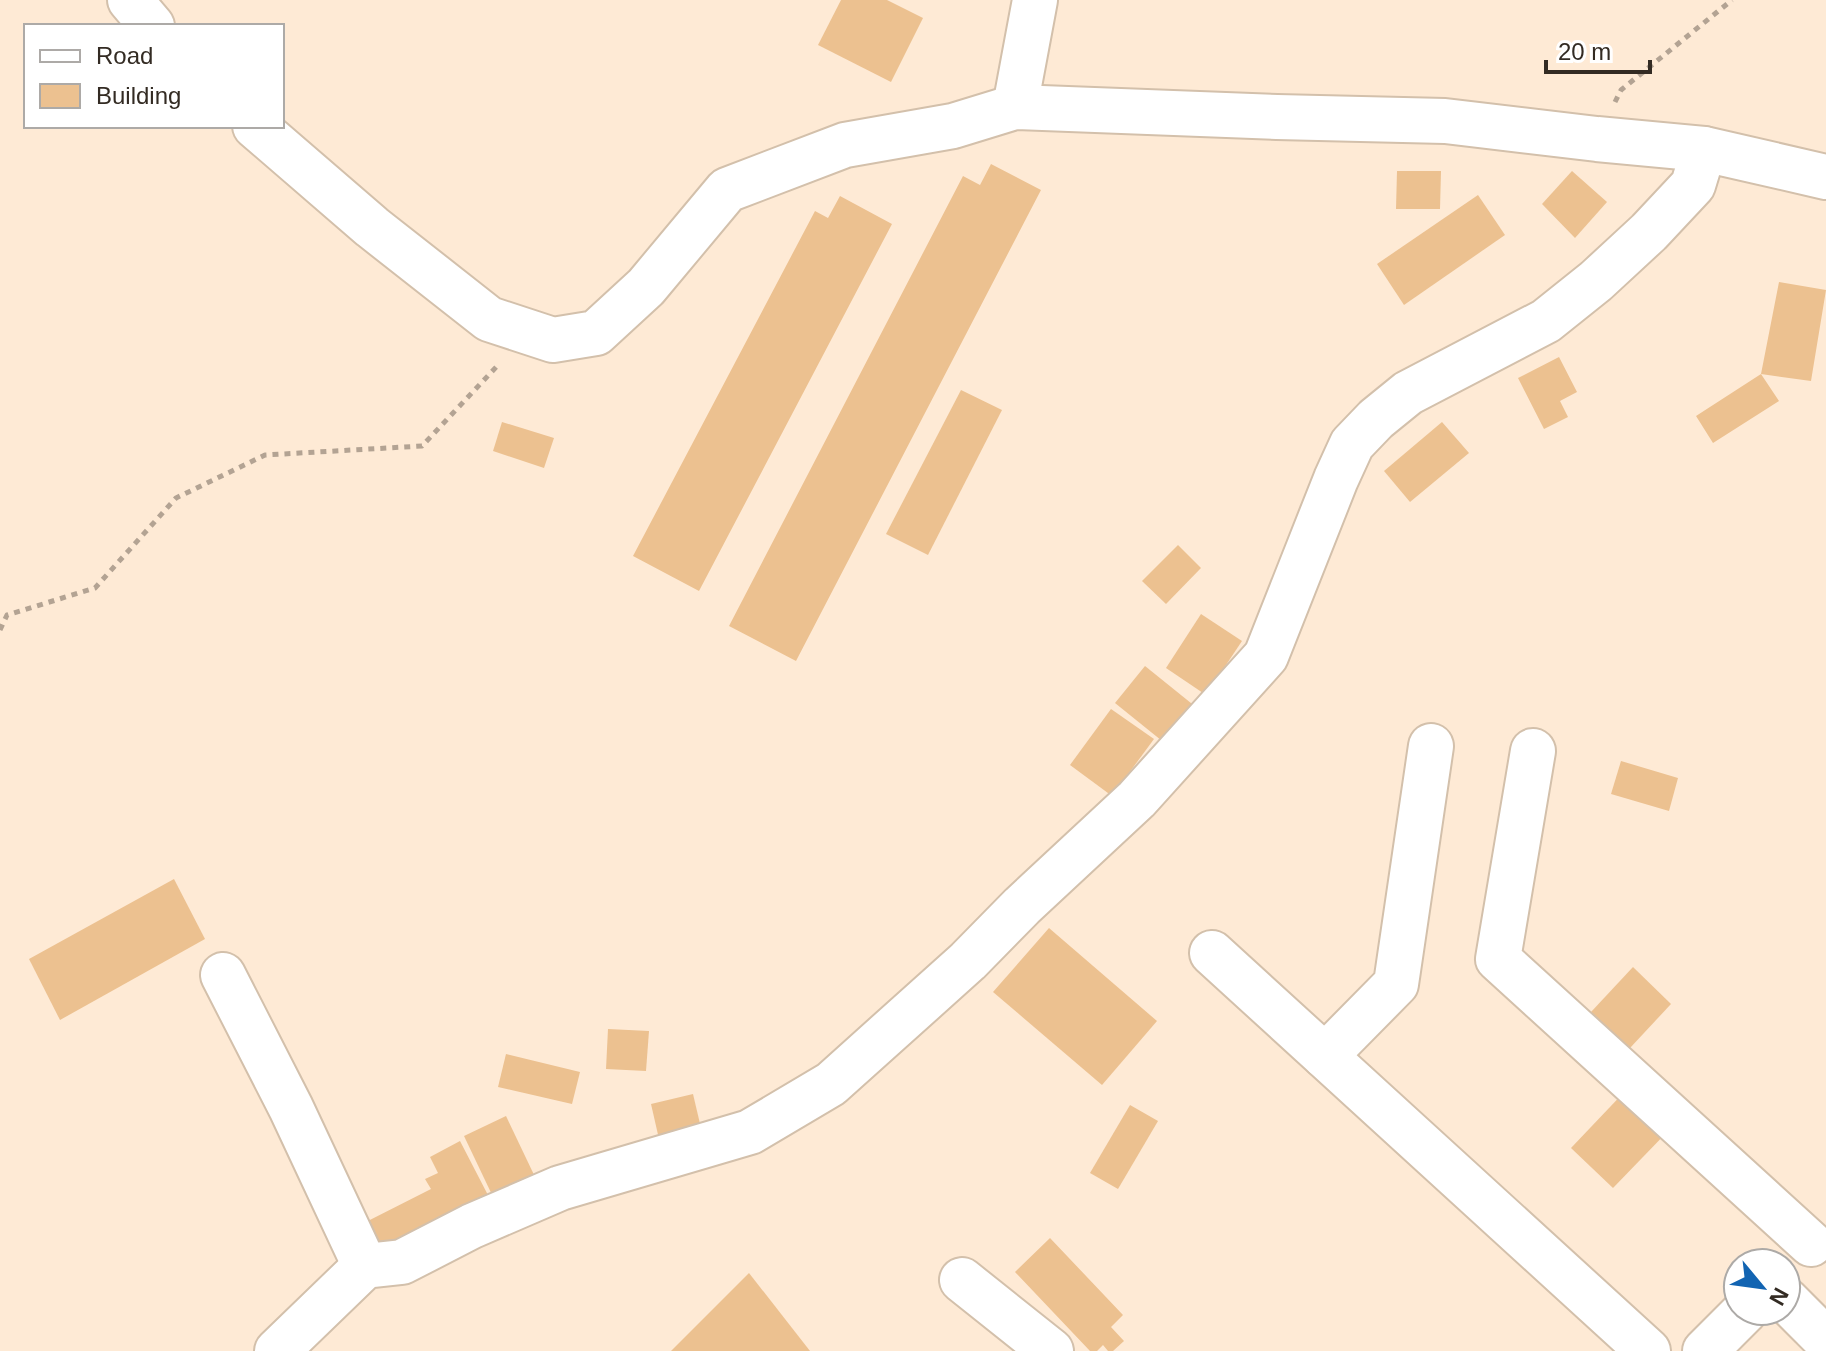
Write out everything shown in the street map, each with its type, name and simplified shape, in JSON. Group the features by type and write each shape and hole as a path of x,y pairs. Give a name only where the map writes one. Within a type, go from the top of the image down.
{"street":[{"path":"130,0 150,24"},
{"path":"1015,107 1035,0"},
{"path":"257,128 372,227 489,319 553,340 596,333 646,287 727,190 845,145 953,126 1015,107 1445,121 1704,149 1826,177"},
{"path":"277,1351 365,1266 402,1262 472,1226 560,1188 750,1132 831,1084 968,961 1137,799 1266,656 1336,479 1352,444 1360,435 1408,393 1546,321 1596,281 1649,232 1693,185 1704,149"},
{"path":"1325,1056 1396,984 1431,746"},
{"path":"1533,751 1498,959 1808,1247"},
{"path":"1212,953 1648,1351"},
{"path":"223,975 291,1108 365,1266"},
{"path":"962,1280 1051,1351"},
{"path":"1802,1316 1826,1340"},
{"path":"1705,1351 1729,1327"}],"path":[{"path":"1597,139 1621,90 1732,0"},
{"path":"0,630 7,615 95,588 176,498 265,455 422,446 501,362"}],"building":[{"path":"841,0 887,0 923,18 891,82 818,45"},
{"path":"991,164 1041,190 796,661 729,626 963,176 980,185"},
{"path":"1397,171 1441,171 1440,209 1396,209"},
{"path":"1572,171 1607,202 1575,238 1542,204"},
{"path":"1478,195 1505,235 1404,305 1377,264"},
{"path":"840,196 892,224 699,591 633,556 815,211 828,218"},
{"path":"1779,282 1826,290 1811,381 1761,374"},
{"path":"1559,357 1577,392 1560,401 1568,417 1544,429 1518,378"},
{"path":"1761,374 1779,401 1713,443 1696,416"},
{"path":"961,390 1002,410 928,555 886,534"},
{"path":"502,422 554,438 544,468 493,451"},
{"path":"1442,422 1469,453 1410,502 1384,471"},
{"path":"1178,545 1201,568 1166,604 1142,581"},
{"path":"1201,614 1242,641 1206,695 1166,668"},
{"path":"1145,666 1207,716 1177,753 1115,703"},
{"path":"1111,709 1154,739 1112,796 1070,765"},
{"path":"1621,761 1678,778 1669,811 1611,794"},
{"path":"174,879 205,939 60,1020 29,959"},
{"path":"1049,928 1157,1021 1102,1085 993,992"},
{"path":"1633,967 1671,1004 1630,1048 1591,1012"},
{"path":"608,1029 649,1031 646,1071 606,1069"},
{"path":"506,1054 580,1072 572,1104 498,1087"},
{"path":"1629,1087 1671,1128 1613,1188 1571,1148"},
{"path":"693,1094 701,1128 659,1139 651,1104"},
{"path":"1130,1105 1158,1121 1118,1189 1090,1173"},
{"path":"506,1116 536,1179 494,1199 464,1136"},
{"path":"460,1141 490,1199 373,1260 356,1227 431,1189 425,1179 438,1173 430,1157"},
{"path":"1050,1238 1123,1315 1111,1327 1124,1341 1113,1351 1108,1351 1103,1345 1097,1351 1090,1351 1015,1272"},
{"path":"749,1273 810,1351 671,1351"}]}
